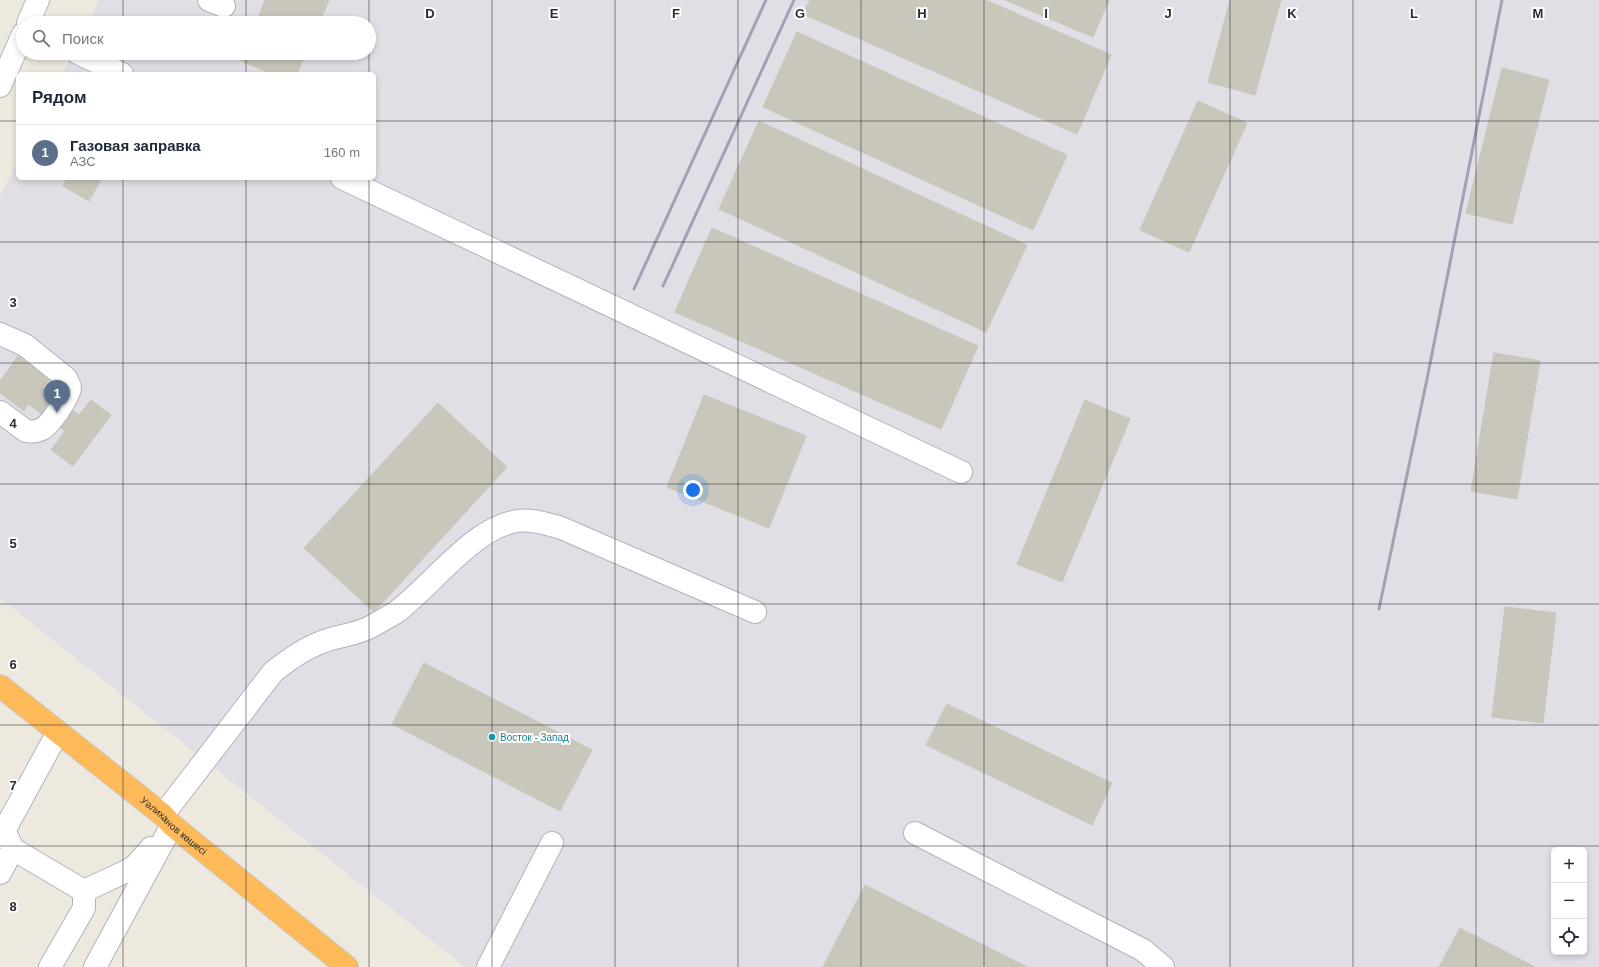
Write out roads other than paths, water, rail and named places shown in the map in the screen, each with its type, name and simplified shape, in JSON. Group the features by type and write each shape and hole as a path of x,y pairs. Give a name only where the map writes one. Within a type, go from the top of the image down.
{"highway":[{"name":"Уәлиханов көшесі","path":"0,686 168,820 347,967"}],"street":[{"path":"31,16 38,0"},
{"path":"0,86 16,50"},
{"path":"93,60 118,72"},
{"path":"346,180 961,472"},
{"path":"0,334 25,345 66,378 70,387 69,395 46,426 40,430 26,431 0,412"},
{"path":"84,891 133,868 273,672 296,654 322,642 350,635 371,627 395,613 479,538 497,528 517,521 539,522 559,527 755,612"},
{"path":"0,873 6,836 58,732"},
{"path":"95,967 168,820"},
{"path":"915,833 1143,950 1163,967"},
{"path":"6,836 84,891"},
{"path":"488,967 552,844"},
{"path":"50,967 84,908 84,891"}],"railway":[{"path":"634,289 766,0"},
{"path":"663,286 794,0"},
{"path":"1379,609 1427,379 1502,0"}],"place":[{"name":"Газовая заправка","path":"57,413"},
{"name":"Восток - Запад","path":"492,737"}]}
